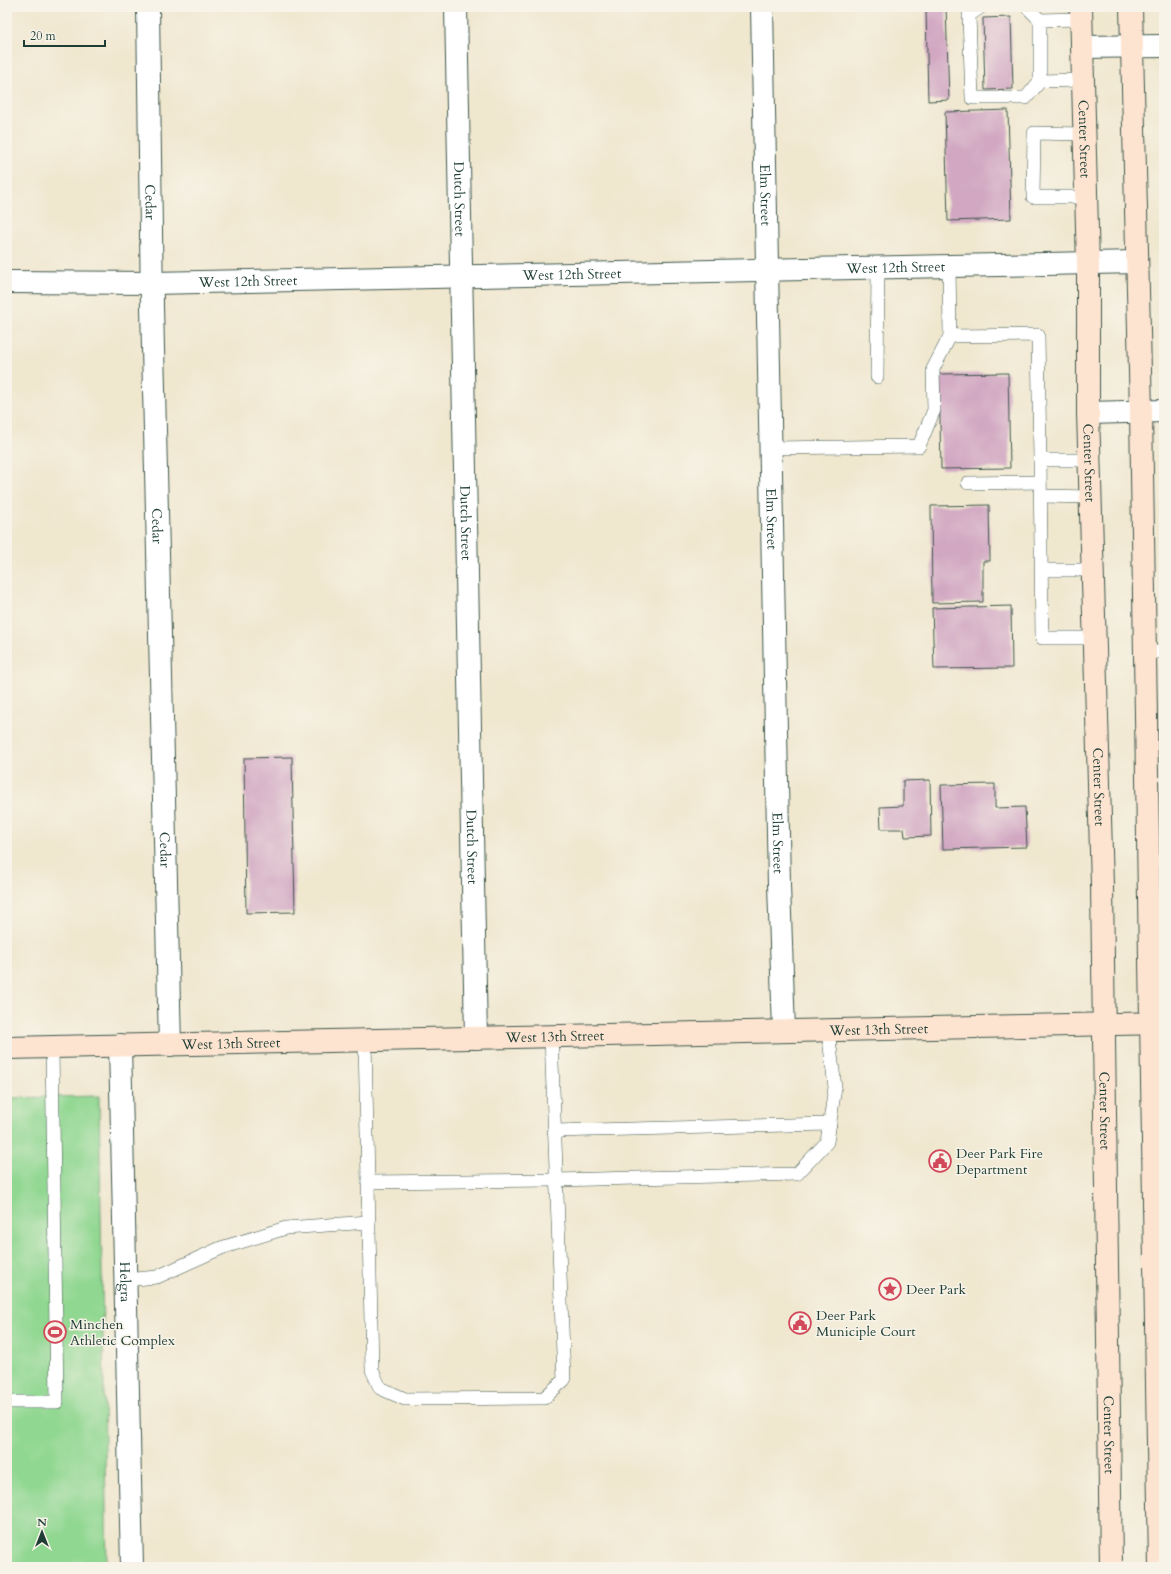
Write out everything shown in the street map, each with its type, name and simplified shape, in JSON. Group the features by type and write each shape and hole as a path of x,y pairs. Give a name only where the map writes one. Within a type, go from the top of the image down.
{"main road":[{"path":"1131,7 1141,412 1154,652 1160,1242 1160,1567"},
{"name":"Center Street","path":"1081,13 1088,265 1088,413 1104,1023 1111,1567"},
{"name":"West 13th Street","path":"7,1048 1157,1023"}],"street":[{"name":"Cedar","path":"148,7 152,283 170,1045"},
{"name":"Dutch Street","path":"456,7 476,1038"},
{"name":"Elm Street","path":"762,7 779,877 784,1031"},
{"path":"1082,47 1164,46"},
{"name":"West 12th Street","path":"7,282 152,283 878,268 949,265 1088,265 1137,262"},
{"path":"1088,413 1164,411"},
{"name":"Helgra","path":"120,1046 132,1567"}],"lane":[{"path":"981,7 969,15 972,98 1026,98 1040,81 1040,20 1027,7"},
{"path":"1040,20 1081,13"},
{"path":"1040,81 1083,80"},
{"path":"1084,134 1034,133 1033,197 1086,197"},
{"path":"771,448 920,446 934,410 933,368 950,336 949,265"},
{"path":"877,378 878,268"},
{"path":"950,336 1038,335 1042,638 1095,638"},
{"path":"1040,460 1090,460"},
{"path":"968,483 1040,482"},
{"path":"1041,496 1091,497"},
{"path":"1042,570 1093,570"},
{"path":"368,1182 556,1180 797,1174 827,1142 835,1087 828,1031"},
{"path":"365,1040 372,1370 380,1388 405,1398 544,1398 564,1380 551,1036"},
{"path":"7,1402 58,1402 52,1047"},
{"path":"554,1131 830,1124"},
{"path":"125,1280 157,1277 221,1248 286,1228 368,1222"}],"green space":[{"name":"Minchen Athletic Complex","path":"99,1096 107,1567 7,1567 7,1098"}],"building":[{"path":"926,7 946,7 949,100 928,101"},
{"path":"1011,17 1013,89 985,90 983,18"},
{"path":"1008,110 1011,219 948,221 945,112"},
{"path":"1008,373 1010,468 941,469 939,374"},
{"path":"989,505 990,561 983,561 983,602 932,603 931,506"},
{"path":"1011,606 1012,668 934,669 932,608"},
{"path":"292,757 295,912 246,913 244,758"},
{"path":"930,780 931,836 905,837 904,829 881,829 880,807 903,806 903,781"},
{"path":"995,784 995,808 1025,807 1027,847 943,849 941,785"}],"place":[{"name":"Deer Park Fire Department","path":"940,1161"},
{"name":"Deer Park","path":"890,1289"},
{"name":"Deer Park Municiple Court","path":"800,1323"},
{"name":"Minchen Athletic Complex","path":"55,1332"}]}
